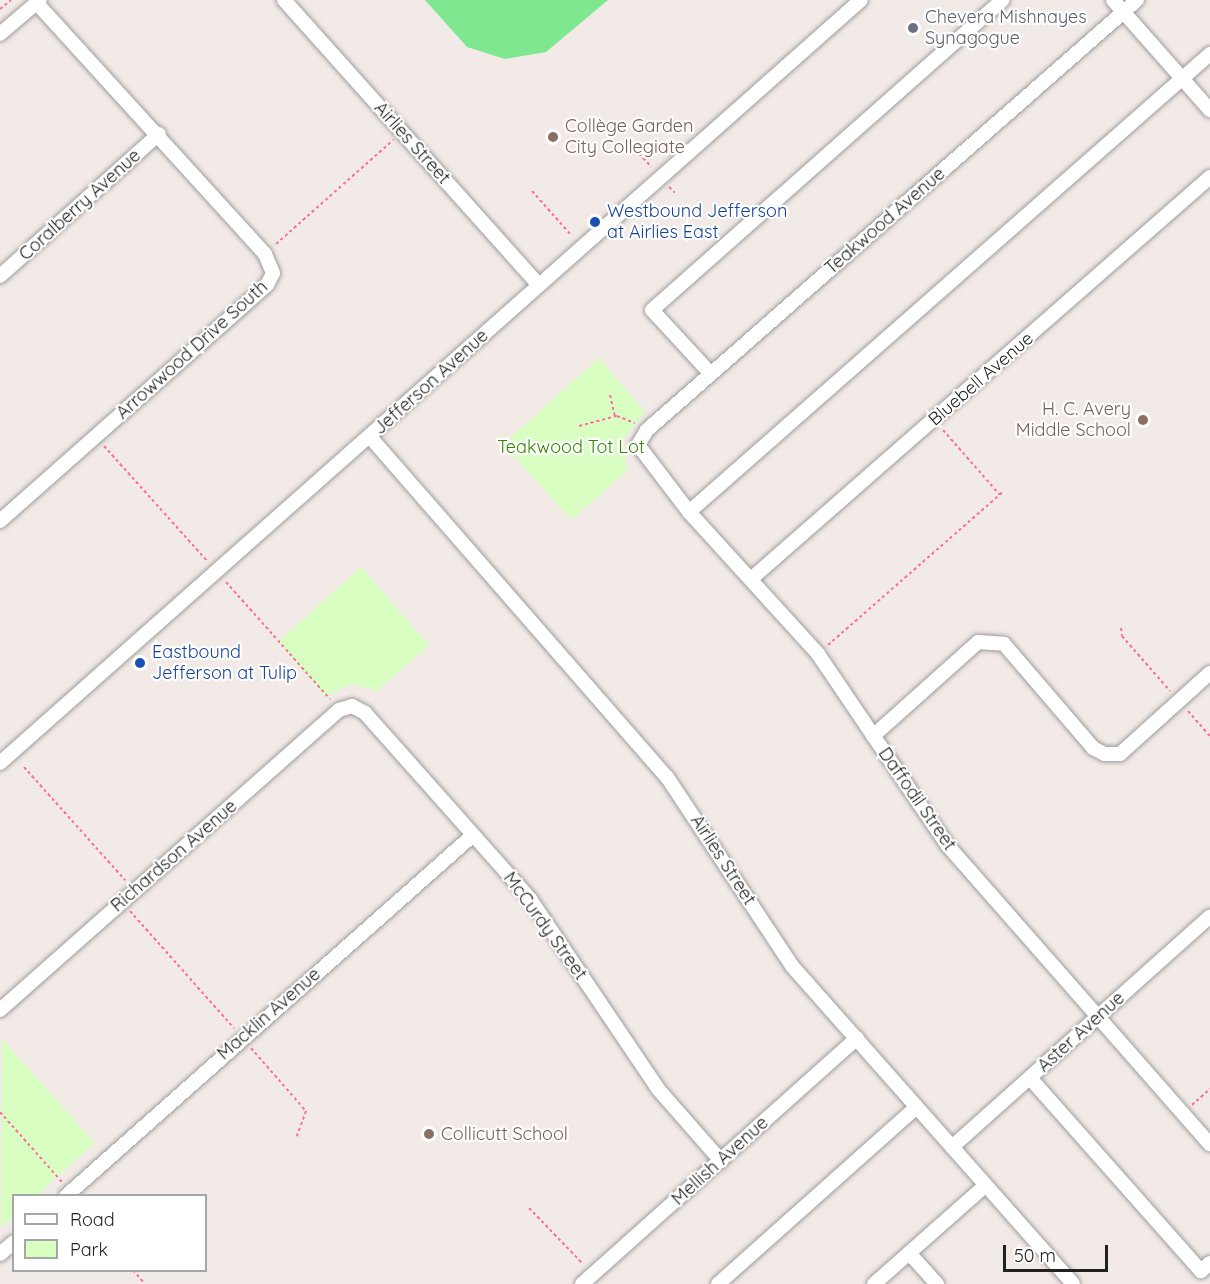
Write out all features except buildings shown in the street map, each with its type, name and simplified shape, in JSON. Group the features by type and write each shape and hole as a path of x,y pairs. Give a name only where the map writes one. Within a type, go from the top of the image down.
{"street":[{"name":"Airlies Street","path":"284,0 539,285"},
{"name":"Jefferson Avenue","path":"1,759 370,436 861,0"},
{"path":"711,374 652,310 1003,0"},
{"path":"1113,0 1210,110"},
{"name":"Teakwood Avenue","path":"638,445 647,430 1137,0"},
{"path":"0,34 38,2"},
{"name":"Arrowwood Drive South","path":"0,521 267,285 273,273 265,254 38,2"},
{"path":"689,512 1210,54"},
{"name":"Coralberry Avenue","path":"0,276 159,134"},
{"name":"Bluebell Avenue","path":"751,579 935,421 1210,177"},
{"name":"Airlies Street","path":"370,436 667,777 792,966 1073,1284"},
{"name":"Daffodil Street","path":"638,445 689,512 819,654 948,846 1210,1144"},
{"path":"873,736 978,642 992,640 1004,644 1093,748 1105,754 1120,754 1210,673"},
{"name":"McCurdy Street","path":"351,706 365,713 530,899 658,1089 721,1161"},
{"name":"Richardson Avenue","path":"0,1010 339,710 351,706"},
{"name":"Macklin Avenue","path":"68,1194 473,835"},
{"name":"Aster Avenue","path":"952,1147 1210,916"},
{"name":"Mellish Avenue","path":"582,1284 857,1038"},
{"path":"1030,1078 1205,1267"},
{"path":"718,1284 917,1107"},
{"path":"874,1284 986,1185"},
{"path":"0,1254 12,1244"},
{"path":"909,1253 937,1284"}],"path":[{"path":"0,9 11,0"},
{"path":"265,254 402,132"},
{"path":"532,191 571,235"},
{"path":"610,396 615,417"},
{"path":"579,426 615,417 638,424"},
{"path":"935,421 1000,495"},
{"path":"819,654 1004,491"},
{"path":"1121,628 1122,636 1210,736"},
{"path":"24,767 136,891"},
{"path":"122,902 306,1111 296,1138"},
{"path":"1183,1113 1210,1089"},
{"path":"0,1112 66,1194"},
{"path":"529,1208 593,1274"},
{"path":"135,1272 145,1284"}],"green space":[{"path":"425,0 608,0 546,52 505,59 467,47"},
{"name":"Teakwood Tot Lot","path":"599,358 645,412 621,442 628,470 571,520 503,444"},
{"path":"361,567 429,645 377,691 351,684 325,697 278,642"},
{"path":"2,1039 95,1143 38,1194 12,1194 12,1217 1,1227"}],"place":[{"name":"Chevera Mishnayes Synagogue","path":"913,28"},
{"name":"Collège Garden City Collegiate","path":"553,137"},
{"name":"Westbound Jefferson at Airlies East","path":"595,222"},
{"name":"H. C. Avery Middle School","path":"1143,420"},
{"name":"Eastbound Jefferson at Tulip","path":"140,663"},
{"name":"Collicutt School","path":"429,1134"}]}
